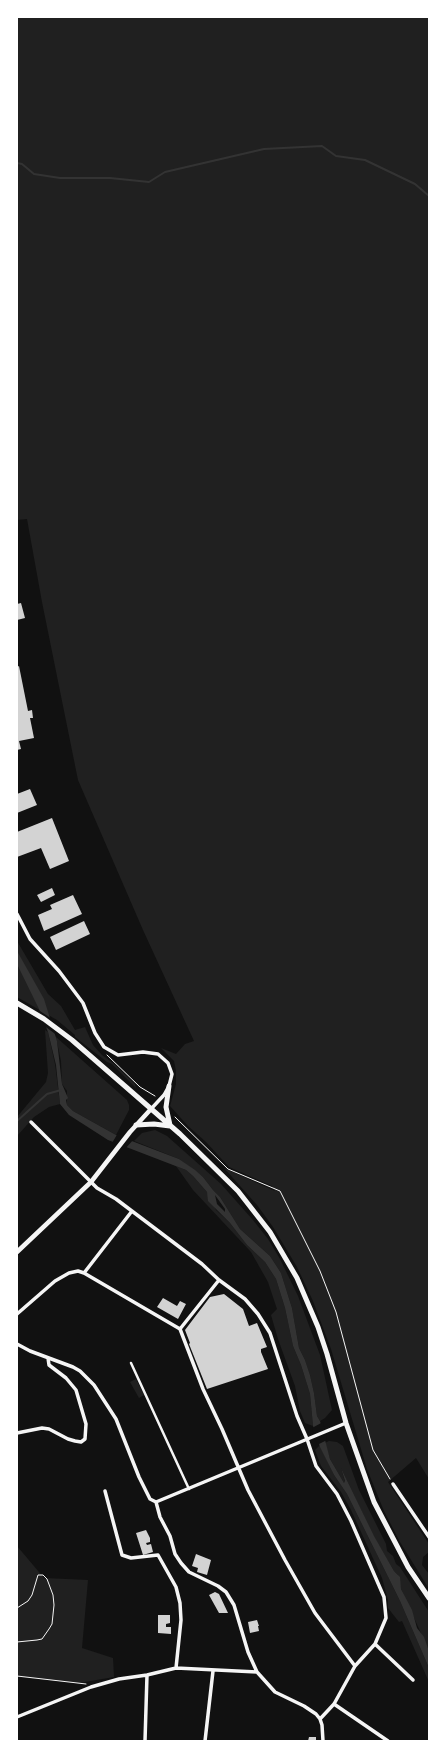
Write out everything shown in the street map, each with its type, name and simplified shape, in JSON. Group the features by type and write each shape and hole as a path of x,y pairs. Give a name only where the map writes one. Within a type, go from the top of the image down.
{"main road":[{"path":"17,1003 44,1019 72,1040 171,1126 238,1191 263,1221 286,1256 305,1295 318,1327 328,1354 346,1423 374,1502 404,1561 429,1598"},
{"path":"169,1086 166,1107 167,1117 171,1126"},
{"path":"136,1125 154,1124 171,1126"}],"street":[{"path":"17,914 30,939 59,971 83,1003 104,1047 118,1055 143,1052 158,1054 168,1062 172,1074 169,1086 159,1100 130,1132 91,1182 17,1252"},
{"path":"31,1122 91,1182 202,1264 219,1280 244,1299 258,1314 270,1333 297,1416 316,1466 337,1494 352,1521 384,1597 386,1618 375,1644 355,1666 334,1704 320,1719"},
{"path":"84,1273 132,1211"},
{"path":"17,1314 55,1281 69,1273 78,1272 84,1273 180,1329 203,1389 222,1428 238,1468 285,1560 315,1613 355,1666"},
{"path":"180,1329 219,1280"},
{"path":"17,1344 80,1371 94,1385 104,1398 116,1419 147,1494 150,1499 156,1502 346,1423"},
{"path":"17,1433 42,1428 49,1429 68,1439 82,1442 85,1439 87,1430 76,1390 66,1378 49,1365 48,1358"},
{"path":"131,1363 189,1489"},
{"path":"393,1484 429,1537"},
{"path":"105,1491 122,1555 131,1558 158,1556 176,1587 180,1603 181,1620 176,1668"},
{"path":"156,1502 160,1517 170,1536 175,1554 181,1563 189,1572 218,1586 226,1592 231,1599 248,1652 263,1681 275,1692 310,1710 320,1719 323,1741"},
{"path":"375,1644 412,1680"},
{"path":"17,1717 91,1687 120,1679 147,1675 176,1668 257,1672"},
{"path":"205,1741 213,1670"},
{"path":"145,1741 147,1675"},
{"path":"334,1704 388,1741"}],"path":[{"path":"102,1051 140,1087 150,1092 159,1100"},
{"path":"17,1608 28,1601 32,1595 38,1575 43,1575 47,1579 53,1595 54,1605 52,1624 42,1639 17,1642"},
{"path":"17,1676 84,1683 91,1687"}],"shaded area":[{"path":"17,17 429,17 429,1479 416,1458 388,1482 429,1544 429,1552 423,1557 422,1565 429,1574 429,1589 400,1542 384,1511 367,1469 331,1349 313,1301 297,1267 273,1227 257,1205 224,1168 275,1191 272,1186 229,1167 170,1106 176,1084 176,1071 174,1061 161,1048 176,1054 185,1044 194,1041 143,930 78,780 27,519 17,520"},
{"path":"17,941 48,994 61,1006 75,1030 85,1027 93,1045 102,1055 113,1063 135,1084 136,1088 112,1064 107,1062 75,1037 75,1035 57,1020 17,997"},
{"path":"17,951 44,999 57,1041 62,1084 68,1098 66,1100 67,1105 73,1111 116,1135 179,1159 195,1170 220,1197 240,1229 270,1256 281,1273 292,1308 299,1348 310,1375 317,1416 320,1421 330,1459 344,1483 345,1481 341,1468 374,1536 394,1571 400,1577 401,1589 412,1610 417,1628 424,1637 429,1651 429,1668 400,1601 347,1494 334,1475 320,1447 313,1426 310,1394 293,1346 285,1308 276,1279 265,1262 247,1245 230,1223 208,1201 207,1192 186,1170 108,1140 69,1115 60,1104 56,1065 48,1032 39,1009 17,964","holes":["215,1195 225,1209 225,1212 217,1204"]},
{"path":"45,1030 48,1032 55,1064 60,1104 49,1107 34,1117 17,1136 17,1117 46,1082 48,1073"},
{"path":"56,1037 127,1100 129,1110 116,1135 73,1111 67,1105 67,1091 62,1084 61,1061"},
{"path":"155,1130 167,1136 221,1184 268,1239 280,1259 298,1296 320,1355 332,1410 320,1421 317,1416 310,1375 299,1348 292,1308 281,1273 270,1256 240,1229 220,1197 203,1177 179,1159 134,1141 142,1133"},
{"path":"176,1166 186,1170 193,1176 207,1192 216,1210 230,1223 247,1245 265,1262 276,1279 285,1308 293,1346 310,1394 313,1426 305,1423 300,1411 295,1386 271,1315 277,1309 268,1282 251,1252 193,1190"},
{"path":"136,1379 144,1395 139,1398 130,1382"},
{"path":"329,1441 337,1442 343,1446 359,1490 386,1544 387,1551 393,1556 396,1564 400,1567 429,1612 429,1651 401,1589 398,1575 394,1571 374,1537 341,1468 344,1483 330,1459 325,1443"},
{"path":"320,1445 334,1475 347,1494 400,1601 429,1668 429,1682 402,1621 399,1622 388,1608 388,1600 382,1578 351,1510 341,1492 321,1466 315,1450"},
{"path":"17,1546 44,1578 88,1580 82,1648 113,1658 114,1677 79,1683 17,1677"}],"pier":[{"path":"37,1009 52,1019 58,1036 43,1025"},
{"path":"118,1133 134,1139 125,1149 112,1143"},
{"path":"323,1422 327,1440 317,1445 312,1428"}],"building":[{"path":"21,603 25,618 17,620 17,604"},
{"path":"19,666 28,711 32,710 33,718 30,718 34,738 19,741 21,749 17,750 17,667"},
{"path":"30,789 37,805 17,813 17,794"},
{"path":"52,818 69,861 50,869 41,848 17,857 17,832"},
{"path":"52,888 55,895 41,902 37,895"},
{"path":"73,895 82,914 44,931 38,915 52,909 50,905"},
{"path":"84,921 90,934 56,950 50,937"},
{"path":"224,1294 243,1309 249,1326 257,1323 267,1347 261,1349 261,1352 268,1369 207,1389 185,1330 210,1297"},
{"path":"163,1298 177,1306 180,1301 186,1304 178,1319 157,1307"},
{"path":"146,1530 150,1538 150,1542 146,1543 147,1545 151,1544 153,1552 143,1555 136,1533"},
{"path":"196,1554 211,1560 207,1575 197,1572 198,1568 192,1566"},
{"path":"215,1592 219,1594 228,1613 219,1613 209,1595"},
{"path":"158,1615 170,1615 170,1623 166,1624 166,1627 171,1627 171,1634 158,1633"},
{"path":"257,1620 259,1631 250,1633 248,1622"},
{"path":"309,1737 316,1737 316,1741 308,1741"}],"waterway":[{"path":"17,163 22,164 34,174 60,178 110,178 149,182 165,172 264,149 322,146 336,156 365,160 415,184 429,196"},
{"path":"17,1121 47,1094 61,1090"}]}
